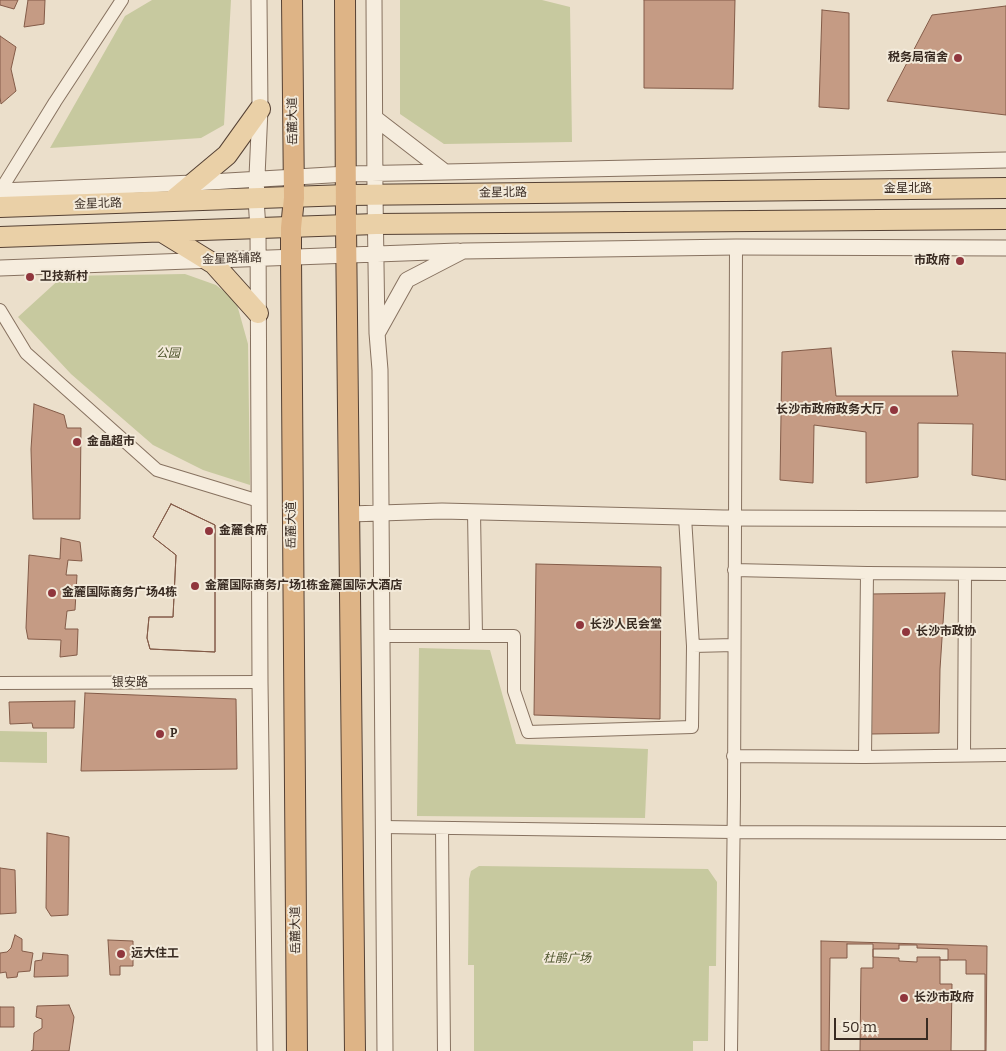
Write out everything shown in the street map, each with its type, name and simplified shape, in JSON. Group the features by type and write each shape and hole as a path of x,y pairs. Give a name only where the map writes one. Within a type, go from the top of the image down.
{"highway":[{"name":"岳麓大道","path":"292,0 294,198 291,257 297,1051"},
{"path":"345,0 354,1051"}],"main road":[{"path":"172,202 226,155 260,109"},
{"name":"金星北路","path":"0,207 375,194 1006,188"},
{"path":"0,237 376,224 1006,219"},
{"path":"162,232 214,264 258,313"}],"street":[{"path":"0,191 55,102 122,0"},
{"path":"259,0 260,109 256,199 258,229 260,682 265,1051"},
{"path":"374,0 377,333 380,370 385,1051"},
{"path":"375,118 445,172"},
{"path":"0,191 346,174 1006,160"},
{"path":"731,1051 734,832 736,246"},
{"name":"金星路辅路","path":"0,268 464,251 736,246 1006,248"},
{"path":"377,333 407,280 464,251"},
{"path":"0,310 26,353 157,470 259,501"},
{"path":"350,514 442,511 735,518 1006,519"},
{"path":"474,512 476,636"},
{"path":"382,636 514,636 514,691 528,732 692,727 693,646 685,517"},
{"path":"734,570 1006,574"},
{"path":"865,757 867,573"},
{"path":"964,755 965,574"},
{"path":"693,646 734,644"},
{"name":"银安路","path":"0,683 260,682"},
{"path":"733,756 1006,755"},
{"path":"383,827 734,832 1006,833"},
{"path":"442,828 444,1051"}],"green space":[{"path":"152,0 231,0 224,125 201,138 50,148 125,16"},
{"path":"400,0 542,0 570,7 572,142 444,144 400,114"},
{"name":"公园","path":"185,274 216,285 236,301 248,344 250,485 203,470 153,445 71,374 18,317 63,276"},
{"path":"419,648 490,650 516,744 648,749 645,818 417,816"},
{"path":"0,731 47,732 47,763 0,762"},
{"name":"杜鹃广场","path":"479,866 708,869 717,882 716,966 709,966 708,1041 693,1041 693,1051 474,1051 474,965 468,965 469,879 471,871"}],"building":[{"path":"0,0 18,0 14,9 0,5"},
{"path":"28,0 45,0 44,24 24,27"},
{"path":"644,0 735,0 733,89 644,88"},
{"name":"税务局宿舍","path":"1006,6 1006,115 887,101 932,15"},
{"path":"822,10 849,13 849,109 819,107"},
{"path":"0,36 16,47 11,69 16,91 1,104 0,97"},
{"name":"长沙市政府政务大厅","path":"831,348 836,396 958,396 952,351 1006,353 1006,480 972,475 973,424 918,423 918,477 866,483 866,432 814,425 813,483 780,480 782,352"},
{"path":"34,404 64,415 67,428 81,428 80,519 33,519 31,449"},
{"name":"金麓国际商务广场1栋金麓国际大酒店","path":"171,504 215,525 215,652 150,649 147,638 149,617 173,617 176,555 153,537"},
{"name":"金麓国际商务广场1栋金麓国际大酒店","path":"171,504 215,525 215,652 150,649 147,638 149,617 173,617 176,555 153,537"},
{"name":"金麓国际商务广场4栋","path":"61,538 80,542 82,561 68,560 66,575 77,575 75,610 67,611 65,629 78,629 77,655 60,657 61,640 28,639 26,628 29,555 60,559"},
{"path":"536,564 661,567 660,719 534,715"},
{"name":"长沙市政协","path":"945,593 940,669 939,733 871,734 870,594"},
{"name":"P","path":"85,693 236,699 237,769 81,771"},
{"path":"75,701 74,728 33,728 32,723 10,724 9,702"},
{"path":"47,833 69,837 68,915 51,916 46,908"},
{"path":"0,868 15,870 16,913 0,914"},
{"path":"15,935 22,939 22,951 33,953 30,971 18,972 17,977 7,978 6,972 0,973 0,953 7,952 11,948"},
{"name":"远大住工","path":"108,940 133,941 133,966 120,966 120,975 110,975"},
{"name":"长沙市政府","path":"821,941 987,946 986,1051 821,1051"},
{"path":"847,944 873,944 873,968 861,968 860,1051 829,1051 830,958 847,958"},
{"path":"899,945 917,945 917,948 948,949 948,960 940,960 940,957 917,957 917,962 899,961 899,958 873,957 873,949 899,949"},
{"path":"43,953 68,955 68,976 34,977 35,961 42,960"},
{"path":"940,960 966,960 966,974 985,974 985,1051 951,1051 952,984 940,984"},
{"path":"69,1005 74,1017 69,1051 31,1051 33,1050 34,1033 42,1028 42,1019 36,1017 37,1006"},
{"path":"0,1007 14,1007 14,1027 0,1027"}],"place":[{"name":"税务局宿舍","path":"958,58"},
{"name":"市政府","path":"960,261"},
{"name":"卫技新村","path":"30,277"},
{"name":"长沙市政府政务大厅","path":"894,410"},
{"name":"金晶超市","path":"77,442"},
{"name":"金麓食府","path":"209,531"},
{"name":"金麓国际商务广场1栋金麓国际大酒店","path":"195,586"},
{"name":"金麓国际商务广场4栋","path":"52,593"},
{"name":"长沙人民会堂","path":"580,625"},
{"name":"长沙市政协","path":"906,632"},
{"name":"P","path":"160,734"},
{"name":"远大住工","path":"121,954"},
{"name":"长沙市政府","path":"904,998"}]}
